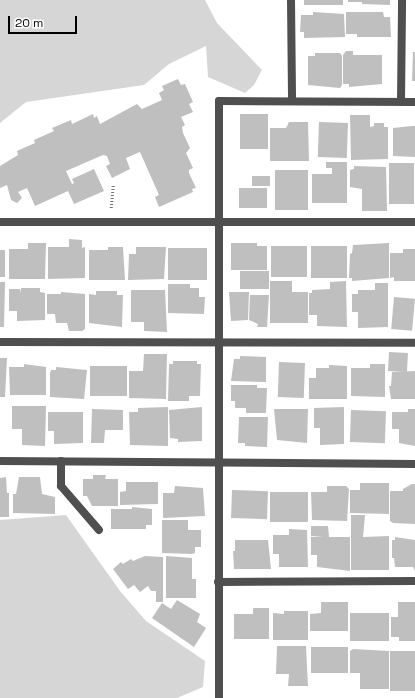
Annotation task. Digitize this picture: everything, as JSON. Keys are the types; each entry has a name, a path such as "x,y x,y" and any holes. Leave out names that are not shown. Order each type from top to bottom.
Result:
{"street":[{"path":"291,0 292,101"},
{"path":"401,102 402,0"},
{"path":"219,698 219,101 415,102"},
{"path":"0,222 415,222"},
{"path":"0,342 415,343"},
{"path":"0,461 415,464"},
{"path":"61,461 61,486 99,530"},
{"path":"218,582 415,581"}],"path":[{"path":"110,211 113,185"}],"shaded area":[{"path":"0,0 205,0 217,23 262,70 254,85 245,93 208,77 206,46 169,64 144,85 26,102 0,123"},
{"path":"66,515 120,591 146,621 205,661 203,687 177,698 0,698 0,520"}],"building":[{"path":"304,0 343,0 343,5 304,5"},
{"path":"348,0 390,0 390,5 362,4 362,2 348,2"},
{"path":"313,12 344,14 345,37 304,38 304,32 300,32 301,15 313,15"},
{"path":"346,12 383,12 384,17 390,17 391,37 357,37 357,34 346,34"},
{"path":"346,51 353,51 353,55 382,55 382,84 349,87 349,84 343,84 343,55"},
{"path":"413,52 415,52 415,81 412,81"},
{"path":"315,53 340,53 342,56 342,85 340,88 308,85 308,56 315,56"},
{"path":"178,79 181,85 185,84 193,102 189,104 193,112 181,117 185,125 182,127 183,133 190,148 186,153 193,168 189,170 189,173 196,188 192,189 193,192 159,207 155,197 159,195 140,152 126,158 130,169 112,178 106,166 110,164 107,156 103,155 66,171 72,184 74,183 72,179 94,169 104,191 74,204 68,191 35,206 27,188 18,192 22,198 17,203 11,200 7,185 0,188 0,166 18,155 17,151 35,143 34,140 54,131 52,128 71,120 72,124 93,114 94,118 97,116 100,124 137,104 142,109 162,100 159,93 164,90 162,86"},
{"path":"240,114 268,114 268,149 240,149"},
{"path":"350,115 370,115 370,127 374,126 374,123 384,123 384,127 388,127 388,159 351,160"},
{"path":"289,122 308,122 309,161 270,161 270,128 286,128"},
{"path":"319,122 348,123 347,158 318,157"},
{"path":"415,126 415,157 393,156 393,128"},
{"path":"326,162 347,162 347,203 312,203 312,174 332,174 332,168 326,168"},
{"path":"389,163 414,163 414,204 389,204"},
{"path":"354,166 386,167 387,211 362,211 362,189 350,187 350,170 354,169"},
{"path":"275,170 308,170 308,210 275,210"},
{"path":"252,176 270,176 270,186 252,186"},
{"path":"239,188 267,188 267,208 239,208"},
{"path":"69,239 82,240 82,248 85,247 85,278 48,279 48,247 69,247"},
{"path":"28,243 46,243 45,279 9,279 9,249 28,249"},
{"path":"231,243 257,243 257,246 267,246 267,270 231,270"},
{"path":"389,243 389,278 352,281 352,278 349,278 350,254 352,253 353,245"},
{"path":"271,246 307,246 307,277 271,277"},
{"path":"311,246 347,246 347,278 311,278"},
{"path":"108,247 123,247 125,280 89,280 89,250 108,250"},
{"path":"136,247 166,247 164,279 128,280 129,254 136,254"},
{"path":"168,248 207,248 207,280 168,280"},
{"path":"403,249 415,249 415,281 394,281 394,277 390,278 390,253 403,253"},
{"path":"0,250 5,250 5,277 0,277"},
{"path":"240,271 269,271 269,289 240,289"},
{"path":"270,281 292,281 292,292 308,292 308,323 270,323"},
{"path":"346,281 347,327 317,326 317,315 309,315 309,293 312,293 312,290 330,289 330,282"},
{"path":"0,282 5,282 4,327 0,327"},
{"path":"375,283 388,283 388,327 358,328 358,312 352,312 352,294 358,294 358,290 375,290"},
{"path":"168,284 190,284 190,288 199,288 199,297 205,297 204,314 168,313"},
{"path":"21,288 40,288 40,292 45,293 45,320 17,321 17,311 9,311 9,289 20,289 21,293"},
{"path":"131,290 165,290 167,332 144,331 144,322 131,322"},
{"path":"96,291 117,291 117,295 123,295 122,327 89,323 89,294 96,295"},
{"path":"61,292 85,294 85,329 82,331 69,331 67,323 56,323 55,314 47,314 47,294 61,294"},
{"path":"229,292 249,292 248,320 231,321"},
{"path":"250,295 269,295 267,327 257,327 258,324 249,320"},
{"path":"394,297 415,299 412,331 391,329"},
{"path":"389,352 408,353 407,372 388,371"},
{"path":"144,354 167,354 166,399 129,398 129,371 143,371"},
{"path":"240,356 266,357 266,382 231,381 234,359 240,359"},
{"path":"0,358 7,358 5,397 0,397"},
{"path":"173,361 197,361 197,364 201,364 200,396 189,396 189,401 168,401 169,364 173,364"},
{"path":"279,362 305,363 304,398 278,397"},
{"path":"24,364 46,367 46,395 10,395 9,367 24,367"},
{"path":"370,364 385,364 385,397 351,396 351,368 370,368"},
{"path":"329,365 347,366 347,399 309,399 309,378 316,378 316,368 329,368"},
{"path":"90,366 127,366 127,396 90,396"},
{"path":"56,367 87,370 84,399 50,397 50,373 51,370 56,370"},
{"path":"415,371 415,399 391,399 389,386 391,386 392,372"},
{"path":"231,385 257,385 257,388 267,388 266,413 246,413 246,408 235,408 235,401 231,401"},
{"path":"12,406 46,406 45,446 22,445 22,429 12,429"},
{"path":"168,407 168,446 130,445 129,412 138,412 138,408"},
{"path":"202,407 202,441 178,442 178,439 170,438 169,410"},
{"path":"344,407 344,444 320,445 320,428 314,428 314,408"},
{"path":"92,409 123,410 123,430 105,430 104,443 91,443"},
{"path":"274,409 308,409 307,443 277,440"},
{"path":"408,409 415,409 415,446 399,443 399,429 392,429 392,412 408,412"},
{"path":"351,410 386,411 385,443 350,442"},
{"path":"48,412 83,412 83,443 54,444 54,431 48,431"},
{"path":"239,417 268,417 267,447 245,446 245,443 238,443"},
{"path":"93,475 106,475 105,479 118,479 118,506 92,506 87,496 83,496 83,479 93,479"},
{"path":"6,477 7,493 9,493 9,517 0,517 0,478"},
{"path":"19,477 40,477 42,494 55,497 55,514 13,513 13,494 16,494"},
{"path":"126,482 158,482 158,504 120,505 120,492 126,491"},
{"path":"360,483 389,483 389,514 350,513 350,490 360,490"},
{"path":"415,484 415,524 393,523 390,521 390,491 403,491 403,489"},
{"path":"175,486 203,488 205,516 163,518 163,493 174,493"},
{"path":"327,486 346,486 349,489 347,521 312,520 311,492 327,492"},
{"path":"232,490 268,491 267,519 231,518"},
{"path":"270,492 308,492 308,522 270,522"},
{"path":"132,507 152,509 152,525 146,525 146,529 111,529 111,509 132,509"},
{"path":"351,515 365,515 363,537 389,536 389,570 351,570"},
{"path":"162,520 188,520 188,530 201,530 201,547 195,547 195,553 192,554 162,553"},
{"path":"311,526 328,526 329,537 350,537 350,571 317,567 317,555 311,555 311,537 323,536 311,536"},
{"path":"289,529 307,530 308,567 279,567 279,554 273,554 273,535 289,535"},
{"path":"395,537 415,540 415,571 413,567 395,567 394,558 392,558 392,540 395,540"},
{"path":"235,540 268,540 271,569 234,569 233,551 235,551"},
{"path":"145,556 163,557 163,602 156,602 156,591 151,591 148,586 140,592 134,585 128,589 113,569 121,562 123,564 131,559 133,561"},
{"path":"166,556 192,558 192,579 196,579 196,598 166,598"},
{"path":"177,600 200,614 197,622 206,628 194,647 152,618 162,603 171,609"},
{"path":"321,602 348,602 348,631 310,631 310,614 321,613"},
{"path":"398,602 415,602 415,641 399,641 399,637 391,637 391,617 398,617"},
{"path":"253,608 269,608 269,639 234,639 234,614 253,614"},
{"path":"284,611 308,611 308,640 273,640 273,613 284,614"},
{"path":"350,613 389,613 389,641 350,641"},
{"path":"277,646 306,646 308,686 288,686 289,674 276,674"},
{"path":"311,647 348,647 348,673 311,673"},
{"path":"353,649 389,651 389,689 360,689 360,673 350,673 350,651"},
{"path":"390,651 415,651 415,691 390,691"}]}
